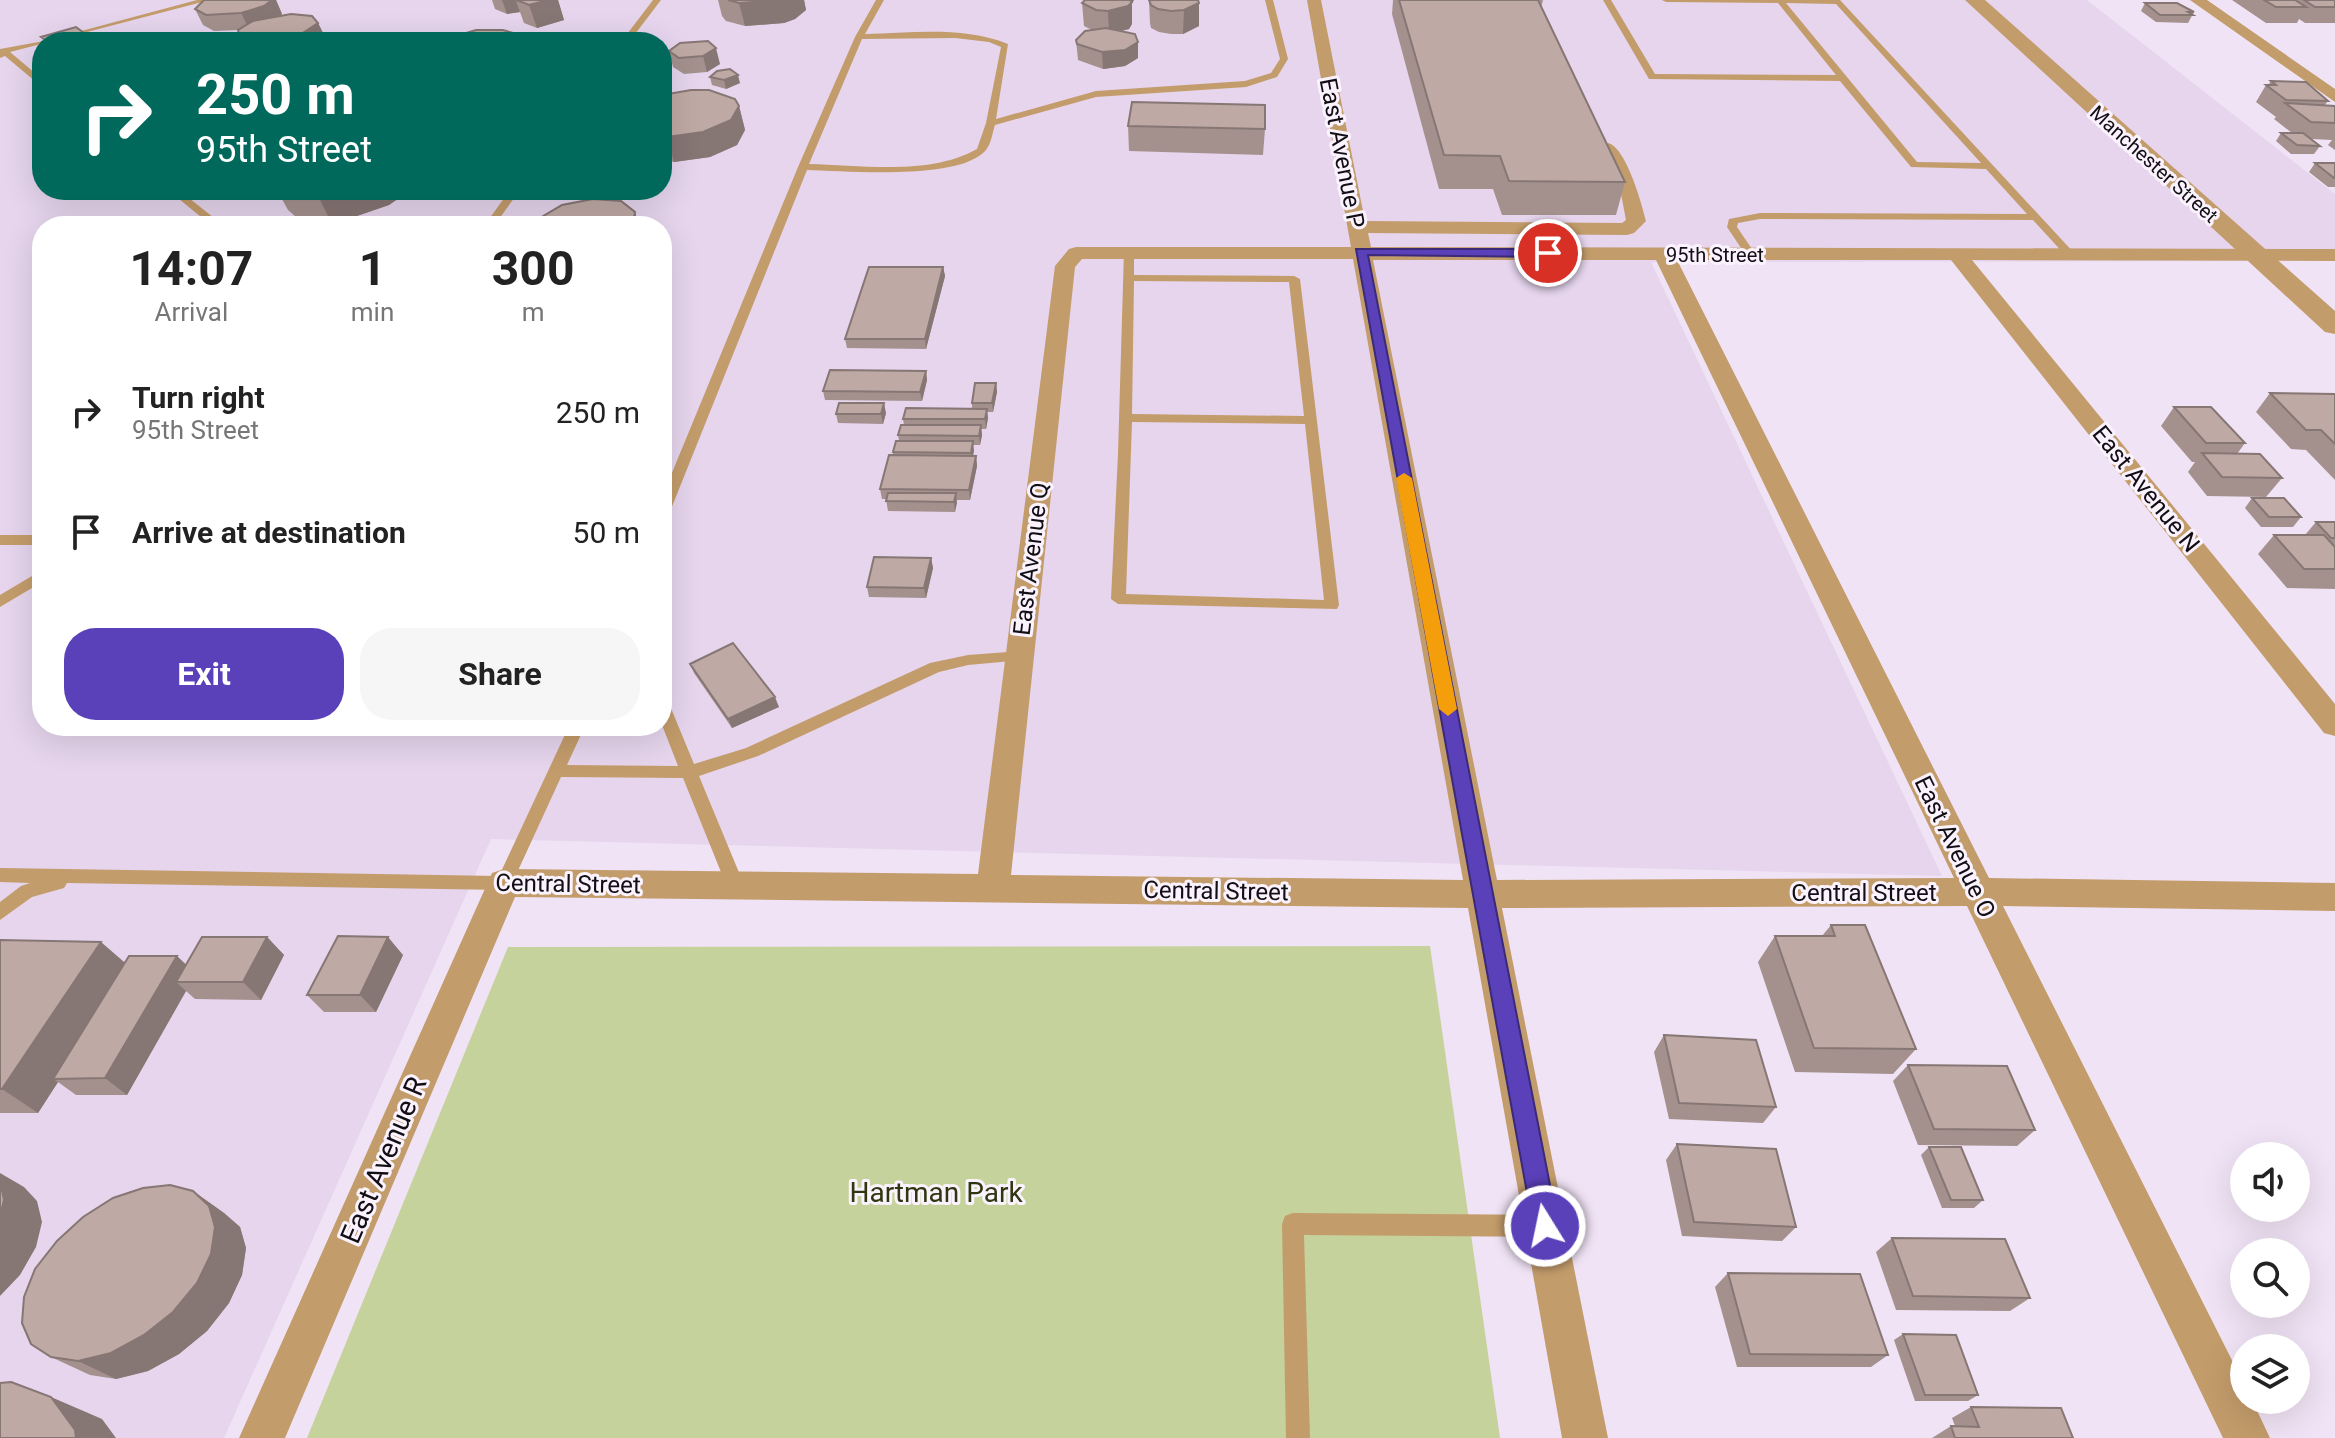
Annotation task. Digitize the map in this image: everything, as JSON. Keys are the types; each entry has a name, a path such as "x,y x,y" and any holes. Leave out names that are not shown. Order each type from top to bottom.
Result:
{"street":[{"name":"East Avenue P","path":"1314,0 1585,1438"},
{"name":"Manchester Street","path":"1974,0 2335,326"},
{"path":"2197,0 2335,97"},
{"path":"1359,239 1570,228 1627,229 1636,221 1630,194 1603,138"},
{"path":"1570,228 1580,253"},
{"name":"95th Street","path":"1096,251 1291,251 1359,239 1580,253 1664,255 2335,255"},
{"name":"East Avenue Q","path":"993,888 1065,266 1076,253 1096,251"},
{"name":"East Avenue N","path":"1956,254 2335,725"},
{"name":"East Avenue O","path":"1664,255 2247,1438"},
{"name":"Central Street","path":"504,883 1484,894 1977,892 2335,897"},
{"name":"East Avenue R","path":"262,1438 504,883"}],"lane":[{"path":"85,32 206,0"},
{"path":"633,32 657,0"},
{"path":"672,489 803,167 859,37 880,0"},
{"path":"991,123 1096,94 1231,86 1274,75 1284,59 1269,0"},
{"path":"1607,0 1652,77 1842,78"},
{"path":"1666,0 1837,1 2070,254"},
{"path":"1780,1 1914,165 1989,166"},
{"path":"803,167 927,167 962,162 982,150 991,123 1005,46 993,39 972,36 859,37"},
{"path":"2,53 32,46"},
{"path":"2,53 32,76"},
{"path":"186,200 206,216"},
{"path":"1751,255 1732,227 1733,221 1760,216 2036,217"},
{"path":"1129,251 1118,599 1332,605 1291,251"},
{"path":"1129,278 1294,279"},
{"path":"1126,418 1310,420"},
{"path":"0,540 32,540"},
{"path":"0,602 32,581"},
{"path":"555,771 691,772 752,752 935,667 968,660 1020,656"},
{"path":"672,728 736,887"},
{"path":"504,883 572,736"},
{"path":"0,875 98,875"},
{"path":"0,912 27,891 98,875"},
{"name":"Central Street","path":"98,875 504,883"},
{"path":"1298,1438 1293,1224 1545,1226"}],"shaded area":[{"path":"0,0 2087,0 2335,194 2335,261 1651,262 1942,876 491,839 224,1438 0,1438"}],"green space":[{"name":"Hartman Park","path":"1430,946 1500,1438 307,1438 508,947"}],"building":[{"path":"204,0 272,0 264,6 241,13 206,15 195,9"},
{"path":"517,0 548,0 529,5"},
{"path":"728,0 780,0 739,3"},
{"path":"1085,0 1132,2 1108,11 1096,10 1082,3"},
{"path":"1149,0 1198,0 1199,3 1184,10 1171,11 1158,9"},
{"path":"1399,0 1538,0 1625,182 1509,181 1500,156 1444,155"},
{"path":"2264,0 2295,0 2306,7 2276,7"},
{"path":"2304,0 2335,0 2335,7 2315,7"},
{"path":"2145,3 2177,3 2194,12 2188,12 2193,15 2160,15"},
{"path":"291,14 312,16 318,23 304,32 238,32 253,21"},
{"path":"76,27 83,32 58,32"},
{"path":"1106,28 1135,34 1138,42 1125,50 1102,52 1077,44 1076,40 1085,31"},
{"path":"503,30 510,32 470,32"},
{"path":"708,41 716,48 703,56 679,58 672,53 672,49 680,43"},
{"path":"730,69 738,75 724,80 710,77 717,71"},
{"path":"2271,81 2306,82 2328,101 2286,100 2266,85 2276,85"},
{"path":"709,90 735,99 739,106 731,120 703,132 672,136 672,93"},
{"path":"1132,102 1265,105 1265,129 1128,126"},
{"path":"2285,103 2335,106 2335,123 2311,122"},
{"path":"2281,133 2303,133 2320,146 2297,145"},
{"path":"2315,163 2335,163 2335,178 2334,178"},
{"path":"588,200 621,201 635,212 634,216 543,216 562,205"},
{"path":"869,267 943,267 925,339 845,339"},
{"path":"830,370 926,371 920,392 823,391"},
{"path":"975,383 996,383 992,403 972,403"},
{"path":"2270,393 2335,394 2335,444 2321,430 2306,430"},
{"path":"839,403 884,403 881,414 836,414"},
{"path":"2174,407 2211,407 2245,443 2206,443"},
{"path":"906,408 987,409 985,419 903,419"},
{"path":"901,425 981,425 979,436 898,435"},
{"path":"896,441 973,441 971,453 893,452"},
{"path":"2202,453 2260,454 2282,478 2222,477"},
{"path":"889,455 976,456 969,490 880,489"},
{"path":"888,493 956,493 954,502 886,501"},
{"path":"2252,498 2284,498 2301,517 2269,517"},
{"path":"2316,522 2335,522 2335,538 2331,538"},
{"path":"2274,535 2324,535 2335,547 2335,569 2304,569"},
{"path":"874,557 931,558 924,588 867,587"},
{"path":"733,643 775,697 728,719 690,664"},
{"path":"1831,925 1865,925 1916,1049 1814,1048 1775,936 1835,936"},
{"path":"338,936 388,937 360,995 307,995"},
{"path":"202,937 267,937 243,982 176,982"},
{"path":"0,940 101,942 2,1089 0,1089"},
{"path":"129,956 177,956 105,1078 53,1079"},
{"path":"1664,1035 1756,1040 1776,1107 1679,1103"},
{"path":"1908,1065 2007,1066 2035,1130 1934,1129"},
{"path":"1677,1144 1776,1149 1796,1227 1694,1222"},
{"path":"1929,1147 1961,1147 1983,1200 1951,1200"},
{"path":"0,1181 4,1200 0,1216"},
{"path":"170,1185 193,1191 209,1206 215,1227 211,1254 197,1283 173,1312 144,1335 111,1353 78,1361 51,1357 31,1344 22,1323 24,1297 35,1269 57,1241 83,1217 113,1198 143,1188"},
{"path":"1892,1238 2005,1239 2030,1298 1913,1296"},
{"path":"1728,1273 1860,1274 1888,1355 1750,1354"},
{"path":"1903,1334 1956,1335 1978,1395 1925,1395"},
{"path":"11,1382 51,1397 75,1430 76,1438 0,1438 0,1383"},
{"path":"1971,1407 2061,1408 2073,1438 1955,1438 1951,1426 1979,1427"}],"slow traffic":[{"path":"1404,478 1448,709"}],"route":[{"path":"1545,1226 1361,251 1548,253"}]}
